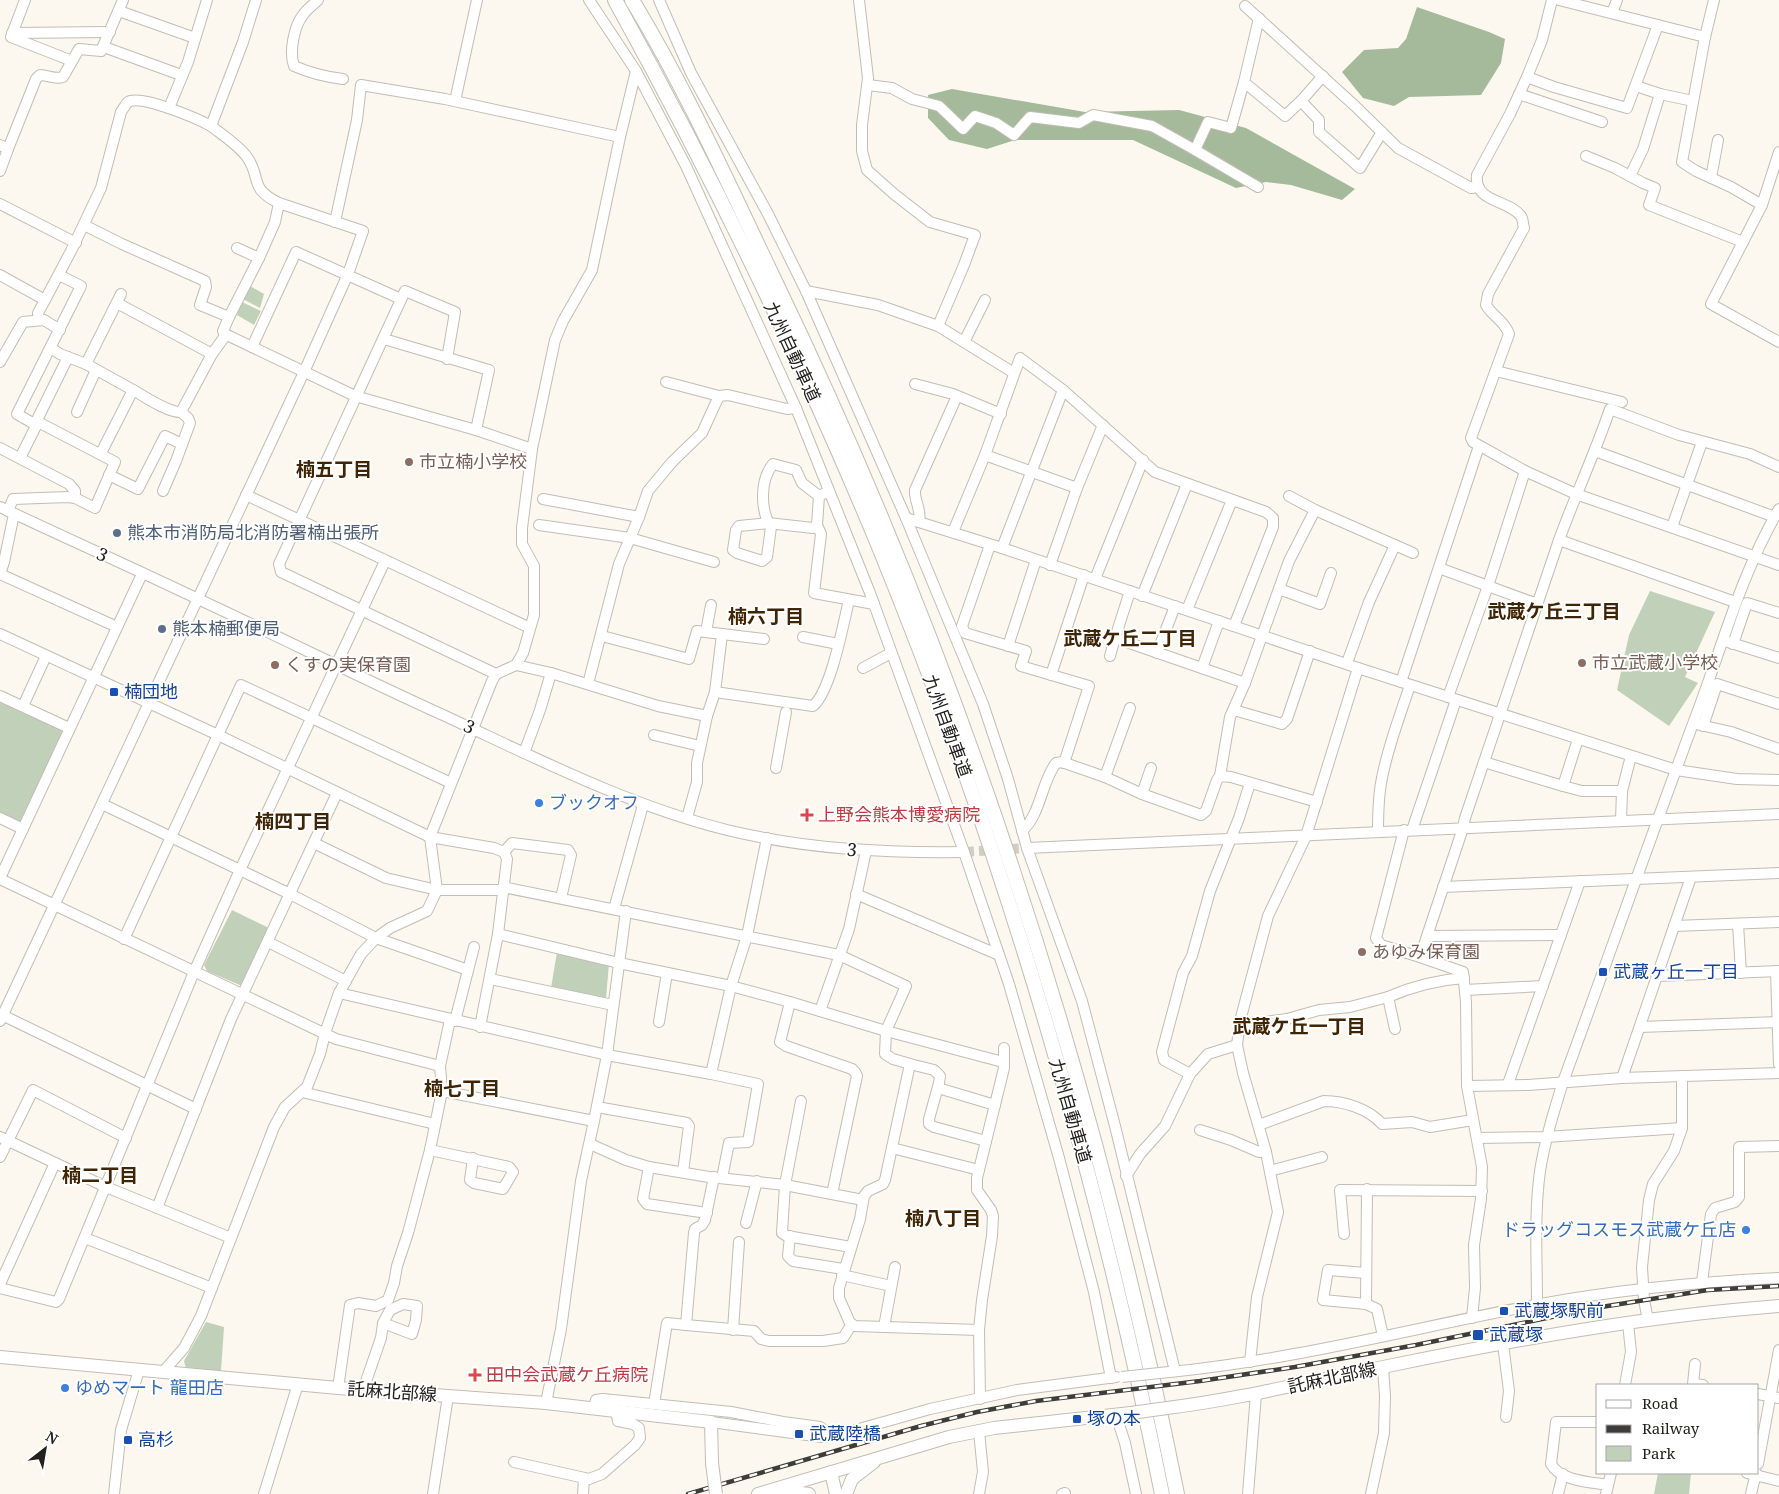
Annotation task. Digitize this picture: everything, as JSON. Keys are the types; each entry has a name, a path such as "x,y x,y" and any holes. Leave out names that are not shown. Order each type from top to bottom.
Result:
{"highway":[{"name":"九州自動車道","path":"615,0 703,166 784,331 877,542 952,738 998,869 1078,1134 1125,1320 1162,1494"},
{"name":"九州自動車道","path":"632,0 690,107 800,332 867,482 931,641 973,754 1007,851 1095,1140 1140,1319 1178,1494"}],"main road":[{"name":"託麻北部線","path":"764,1492 949,1437 978,1431 1199,1404 1503,1344 1648,1320 1779,1306"},
{"name":"託麻北部線","path":"0,1357 338,1388 546,1403 711,1422"},
{"path":"711,1422 712,1463 716,1494"},
{"name":"託麻北部線","path":"846,1494 852,1479 863,1469 886,1455"},
{"path":"831,1472 836,1494"},
{"path":"764,1492 809,1494"}],"street":[{"path":"25,0 11,37 72,61"},
{"path":"0,171 4,147 36,79 40,75 56,79 63,78 79,49 101,51 123,0"},
{"path":"169,108 188,62 207,0"},
{"path":"211,126 244,42 256,0"},
{"path":"318,0 302,15 298,22 293,41 292,61 294,66 300,69 321,76 344,80"},
{"path":"455,102 477,0"},
{"path":"588,0 636,71 686,166 796,408 874,604 999,954 1059,1158 1094,1292 1111,1378"},
{"path":"659,0 691,73 768,214 806,291 906,518 984,704 1008,779 1027,848 1082,1001 1115,1126 1172,1372"},
{"path":"859,0 868,78 862,125 862,151 867,170 930,222 974,235 964,265 938,326"},
{"path":"1552,0 1542,40 1527,77 1477,175 1476,184 1481,193 1522,217 1524,228 1488,294 1486,305 1491,314 1505,324 1509,334 1471,438 1479,446 1525,471 1576,494 1779,565"},
{"path":"1559,0 1705,37"},
{"path":"1612,14 1617,0"},
{"path":"1714,0 1705,37 1682,162 1762,205"},
{"path":"1245,6 1323,76 1398,148 1471,188 1478,187"},
{"path":"119,11 195,38"},
{"path":"1194,150 1208,122 1231,128 1259,18"},
{"path":"1527,77 1554,87 1627,108 1658,25"},
{"path":"12,33 110,32"},
{"path":"104,47 181,76"},
{"path":"164,1372 184,1348 201,1316 274,1127 285,1107 307,1087 320,1054 339,993 361,954 376,938 390,928 427,911 437,890 430,837 496,674 516,665 523,654 534,615 534,566 522,544 522,528 532,449 555,340 563,321 592,270 636,71"},
{"path":"1244,82 1285,116 1323,76"},
{"path":"868,84 892,88 912,99 939,106 964,129 974,116 996,123 1014,135 1030,117 1079,124 1093,115 1152,126 1258,187"},
{"path":"335,222 357,120 361,85 455,102 620,137"},
{"path":"1636,86 1660,94 1693,100"},
{"path":"1519,94 1602,122"},
{"path":"1630,176 1643,149 1660,94"},
{"path":"39,320 38,313 76,243 101,188 121,112 128,102 137,100 169,108 189,114 211,126 227,138 247,158 252,166 257,183 268,198 363,231 348,274 304,372 148,703 55,906 1,1017 196,1109"},
{"path":"1301,101 1319,120 1319,132 1360,168 1382,132"},
{"path":"1710,178 1718,140"},
{"path":"1779,152 1762,205 1711,304 1779,342"},
{"path":"1586,156 1655,188 1649,204 1744,242"},
{"path":"225,336 223,331 276,222 280,203"},
{"path":"0,204 76,243"},
{"path":"84,225 205,281 206,287 200,305 229,317"},
{"path":"237,248 259,258"},
{"path":"252,347 296,252 402,299"},
{"path":"0,275 45,300"},
{"path":"35,425 17,414 81,286 59,275"},
{"path":"447,359 455,312 405,291 279,564 281,572 496,674"},
{"path":"806,291 878,305 938,326 1014,373"},
{"path":"86,364 119,298 212,354"},
{"path":"964,342 985,300"},
{"path":"0,362 23,322 44,320 60,330"},
{"path":"225,336 355,396 476,430 532,449"},
{"path":"181,412 212,354 225,336"},
{"path":"384,339 489,370 476,430"},
{"path":"51,348 86,364 169,409 181,412 188,418 190,424 162,491"},
{"path":"20,458 68,357"},
{"path":"953,532 986,455 1020,358 1064,390 1156,472 1266,512 1273,518 1274,523 1234,626"},
{"path":"77,412 96,370"},
{"path":"1496,370 1622,402"},
{"path":"666,382 719,396 728,395 787,409 796,408"},
{"path":"915,384 957,396 1001,414"},
{"path":"101,453 133,390"},
{"path":"1002,548 1064,390"},
{"path":"588,684 602,636 619,564 648,491 672,462 702,433 719,396"},
{"path":"920,522 915,490 957,396"},
{"path":"1420,957 1559,540 1610,409 1702,442 1778,463"},
{"path":"35,425 38,422 101,453 114,462 95,508 75,498 13,499 7,511 4,562 0,574 116,627"},
{"path":"1050,565 1077,488 1103,425"},
{"path":"109,474 138,489 165,436 182,444"},
{"path":"1672,526 1702,442"},
{"path":"1378,832 1381,779 1439,568 1479,446"},
{"path":"0,448 69,484 74,491 75,498"},
{"path":"1595,451 1686,484 1777,513 1753,556 1735,602 1728,642"},
{"path":"986,455 1077,488"},
{"path":"1095,579 1142,460"},
{"path":"817,525 813,528 768,523 740,526 736,530 733,550 762,561 767,557 771,527 768,523 762,495 769,469 773,464 796,470 802,483 819,496"},
{"path":"1472,1318 1474,1245 1482,1191 1482,1167 1467,1086 1463,972 1381,945 1376,938 1408,830 1525,471"},
{"path":"1142,596 1186,484"},
{"path":"819,496 829,491"},
{"path":"246,495 299,518 385,561 530,628"},
{"path":"819,496 817,525 821,534 814,593 874,604"},
{"path":"1289,496 1315,510 1412,553"},
{"path":"543,499 639,517"},
{"path":"1187,610 1232,500"},
{"path":"1022,831 1027,826 1050,771 1056,763 1064,763 1105,777 1142,794 1200,815 1206,811 1220,776 1228,724 1289,562 1315,510"},
{"name":"3","path":"7,511 197,598 336,666 524,753 643,805 726,830 768,838 866,851 964,852"},
{"path":"906,518 1002,548 1406,684 1676,770 1738,779 1779,780"},
{"path":"539,525 630,538 714,562"},
{"path":"1559,540 1735,602"},
{"path":"990,545 962,626 965,633 1026,651 1021,666 1089,686 1064,763"},
{"path":"1347,663 1369,602 1395,545"},
{"path":"1008,646 1036,560"},
{"path":"0,1288 56,1302 59,1300 194,972 385,561"},
{"path":"1439,568 1537,604"},
{"path":"142,574 0,878 336,1039 440,1066"},
{"path":"1279,589 1320,604 1332,574"},
{"path":"1051,675 1084,576"},
{"path":"1110,656 1130,591"},
{"path":"715,692 813,706 817,703 828,682 849,600"},
{"path":"1698,724 1728,642 1747,604 1779,613"},
{"path":"706,632 711,605"},
{"path":"1157,653 1175,606"},
{"path":"1202,668 1219,621"},
{"path":"602,636 689,659 697,631 764,639"},
{"path":"0,634 430,837 494,848 504,852 507,859 498,934 480,1027"},
{"path":"687,818 697,782 697,763 700,746 715,692 722,634"},
{"path":"802,637 838,644"},
{"path":"1115,638 1245,683"},
{"path":"1728,642 1779,658"},
{"path":"1234,710 1282,724 1287,719 1310,651"},
{"path":"863,668 891,653"},
{"path":"22,706 46,656"},
{"path":"516,665 551,673 658,706 707,716"},
{"path":"1250,1362 1257,1297 1278,1212 1266,1152 1243,1073 1237,1045 1239,1031 1249,984 1268,916 1306,836 1358,668"},
{"path":"524,753 551,673"},
{"path":"1537,1305 1537,1212 1540,1172 1546,1137 1563,1082 1676,770 1717,684 1779,704"},
{"path":"124,939 240,685 451,783"},
{"path":"0,696 69,728"},
{"path":"1105,777 1130,708"},
{"path":"776,768 786,712"},
{"path":"1698,724 1731,732 1779,749"},
{"path":"654,736 700,746"},
{"path":"1563,786 1578,739"},
{"path":"1621,821 1622,791 1631,756"},
{"path":"1484,762 1582,791 1622,791"},
{"path":"1142,794 1151,768"},
{"path":"1220,776 1250,782 1317,802"},
{"path":"1190,1074 1164,1060 1162,1052 1183,973 1192,956 1210,891 1239,818 1250,782"},
{"path":"157,1208 231,1020 338,793"},
{"path":"102,804 290,894 376,938 468,970"},
{"path":"614,909 643,805"},
{"path":"1027,848 1779,814"},
{"path":"0,818 23,829"},
{"path":"711,1074 731,986 747,936 768,838"},
{"path":"504,852 512,843 568,850 571,855 561,898"},
{"path":"314,844 386,878 437,890 503,888 561,898 839,955 906,986 886,1031 885,1054 894,1059 937,1071 940,1079 929,1124 986,1141"},
{"path":"820,1011 849,929 866,851"},
{"path":"1443,887 1779,874"},
{"path":"1622,1078 1691,878"},
{"path":"1508,1084 1580,881"},
{"path":"856,894 999,954"},
{"path":"546,1403 561,1328 581,1181 607,1055 626,911"},
{"path":"1674,926 1779,922"},
{"path":"1738,924 1741,973"},
{"path":"498,934 619,963 731,986 886,1031 1003,1062"},
{"path":"1427,936 1561,935"},
{"path":"268,942 346,981"},
{"path":"338,1388 350,1305 358,1303 376,1306 388,1300 394,1283 397,1266 408,1233 430,1150 442,1090 440,1066 474,946"},
{"path":"1657,976 1777,971 1779,1064"},
{"path":"659,1022 667,973"},
{"path":"1239,1031 1265,1022 1287,1019 1319,1010 1350,1008 1388,997 1405,989 1443,979 1464,978"},
{"path":"490,979 613,1005"},
{"path":"1465,990 1543,986"},
{"path":"339,993 607,1055 758,1084 748,1142 728,1143 704,1222 694,1233 686,1325"},
{"path":"1388,997 1395,1029"},
{"path":"790,1002 780,1042 786,1046 852,1069 856,1072 857,1076 832,1194"},
{"path":"1640,1027 1778,1022"},
{"path":"1126,1176 1140,1154 1165,1126 1190,1074 1208,1054 1237,1045"},
{"path":"980,1399 979,1330 993,1216 977,1190 978,1170 1004,1068 1004,1048"},
{"path":"910,1064 885,1180 880,1186 868,1191 863,1200 860,1219 839,1288 839,1298 852,1324 858,1327 979,1330"},
{"path":"1467,1086 1528,1085 1622,1078 1779,1073"},
{"path":"1648,1320 1642,1267 1649,1200 1654,1184 1674,1151 1682,1128 1682,1076"},
{"path":"938,1088 995,1106"},
{"path":"0,1157 4,1139 33,1090 126,1138"},
{"path":"442,1090 594,1121"},
{"path":"302,1092 435,1124"},
{"path":"801,1101 785,1185 782,1233 850,1247"},
{"path":"1259,1127 1259,1125 1324,1101 1347,1104 1375,1116 1382,1124 1412,1122 1430,1127 1473,1120"},
{"path":"597,1107 687,1123 689,1126 683,1172"},
{"path":"1477,1138 1546,1137 1682,1128"},
{"path":"1200,1130 1232,1140 1259,1152 1266,1152"},
{"path":"4,1139 106,1187 231,1238"},
{"path":"590,1144 626,1160 649,1167 718,1178 785,1185 863,1200"},
{"path":"1702,1282 1711,1214 1715,1208 1735,1202 1739,1196 1739,1147 1779,1146"},
{"path":"892,1148 978,1170"},
{"path":"430,1150 473,1158"},
{"path":"1270,1170 1322,1157"},
{"path":"0,1284 55,1163"},
{"path":"649,1167 643,1199 647,1204 707,1213"},
{"path":"746,1223 756,1182"},
{"path":"1366,1304 1367,1189"},
{"path":"1344,1234 1340,1190 1482,1191"},
{"path":"790,1236 788,1256 793,1261 843,1272 891,1286"},
{"path":"85,1238 212,1288"},
{"path":"733,1330 739,1242"},
{"path":"884,1327 895,1267"},
{"path":"1366,1273 1328,1270 1323,1300 1366,1304 1377,1308 1383,1336"},
{"path":"711,1422 824,1436 852,1431 930,1409 1017,1390 1250,1362 1537,1305 1643,1289 1702,1282 1779,1278"},
{"path":"363,1390 381,1338 383,1323"},
{"path":"654,1404 667,1323 754,1332 764,1341 796,1342 843,1338 852,1324"},
{"path":"1625,1384 1630,1352 1628,1323"},
{"path":"1503,1344 1509,1391 1506,1416"},
{"path":"1759,1460 1775,1397 1779,1350"},
{"path":"1693,1384 1695,1364"},
{"path":"1370,1494 1384,1433 1385,1396 1383,1367"},
{"path":"114,1494 121,1430 139,1370"},
{"path":"264,1494 298,1384"},
{"path":"1248,1494 1256,1394"},
{"path":"1759,1394 1775,1397"},
{"path":"433,1494 448,1396"},
{"path":"594,1408 596,1400 603,1398 731,1412 820,1427 824,1430 824,1436"},
{"path":"514,1462 589,1479 602,1474 635,1446 640,1438 639,1428 633,1424 618,1421 616,1410"},
{"path":"1116,1414 1125,1443 1136,1494"},
{"path":"1596,1422 1556,1422 1552,1466 1572,1478 1607,1490 1611,1474"},
{"path":"978,1431 983,1472 979,1494"},
{"path":"1558,1494 1563,1474"},
{"path":"1751,1494 1753,1474"},
{"path":"1756,1474 1779,1481"},
{"path":"584,1478 584,1494"}],"green space":[{"path":"1417,7 1505,39 1501,63 1481,95 1409,97 1394,106 1363,98 1342,72 1364,50 1398,48 1406,39"},
{"path":"952,89 1085,112 1179,110 1246,128 1355,189 1342,200 1291,185 1266,182 1236,188 1133,140 1015,140 987,149 949,140 928,118 928,95"},
{"path":"250,286 264,294 260,308 243,299"},
{"path":"242,302 261,311 254,325 237,315"},
{"path":"1650,591 1715,612 1685,677 1698,683 1669,726 1617,690 1629,635"},
{"path":"0,700 62,730 63,733 21,822 18,824 0,815"},
{"path":"232,910 267,927 269,936 242,986 207,971 204,965"},
{"path":"557,952 609,964 606,998 551,988"},
{"path":"206,1322 224,1327 221,1371 186,1369 184,1361"},
{"path":"1658,1474 1691,1474 1689,1494 1654,1494"}],"tunnel":[{"path":"964,852 1027,848"}],"railway":[{"path":"688,1494 921,1426 977,1412 1036,1401 1200,1381 1295,1367 1416,1345 1595,1308 1708,1290 1779,1286"}],"place":[{"name":"市立楠小学校","path":"409,462"},
{"name":"熊本市消防局北消防署楠出張所","path":"117,533"},
{"name":"熊本楠郵便局","path":"162,629"},
{"name":"市立武蔵小学校","path":"1582,663"},
{"name":"くすの実保育園","path":"275,665"},
{"name":"楠団地","path":"114,692"},
{"name":"ブックオフ","path":"539,803"},
{"name":"上野会熊本博愛病院","path":"807,815"},
{"name":"あゆみ保育園","path":"1362,952"},
{"name":"武蔵ヶ丘一丁目","path":"1603,972"},
{"name":"ドラッグコスモス武蔵ケ丘店","path":"1746,1230"},
{"name":"武蔵塚駅前","path":"1504,1311"},
{"name":"武蔵塚","path":"1478,1335"},
{"name":"田中会武蔵ケ丘病院","path":"475,1375"},
{"name":"ゆめマート 龍田店","path":"65,1388"},
{"name":"塚の本","path":"1077,1419"},
{"name":"武蔵陸橋","path":"799,1434"},
{"name":"高杉","path":"128,1440"}],"district":[{"name":"楠五丁目","path":"334,469"},
{"name":"武蔵ケ丘三丁目","path":"1554,611"},
{"name":"楠六丁目","path":"766,616"},
{"name":"武蔵ケ丘二丁目","path":"1130,638"},
{"name":"楠四丁目","path":"293,821"},
{"name":"武蔵ケ丘一丁目","path":"1299,1026"},
{"name":"楠七丁目","path":"462,1088"},
{"name":"楠二丁目","path":"100,1175"},
{"name":"楠八丁目","path":"943,1218"}]}
